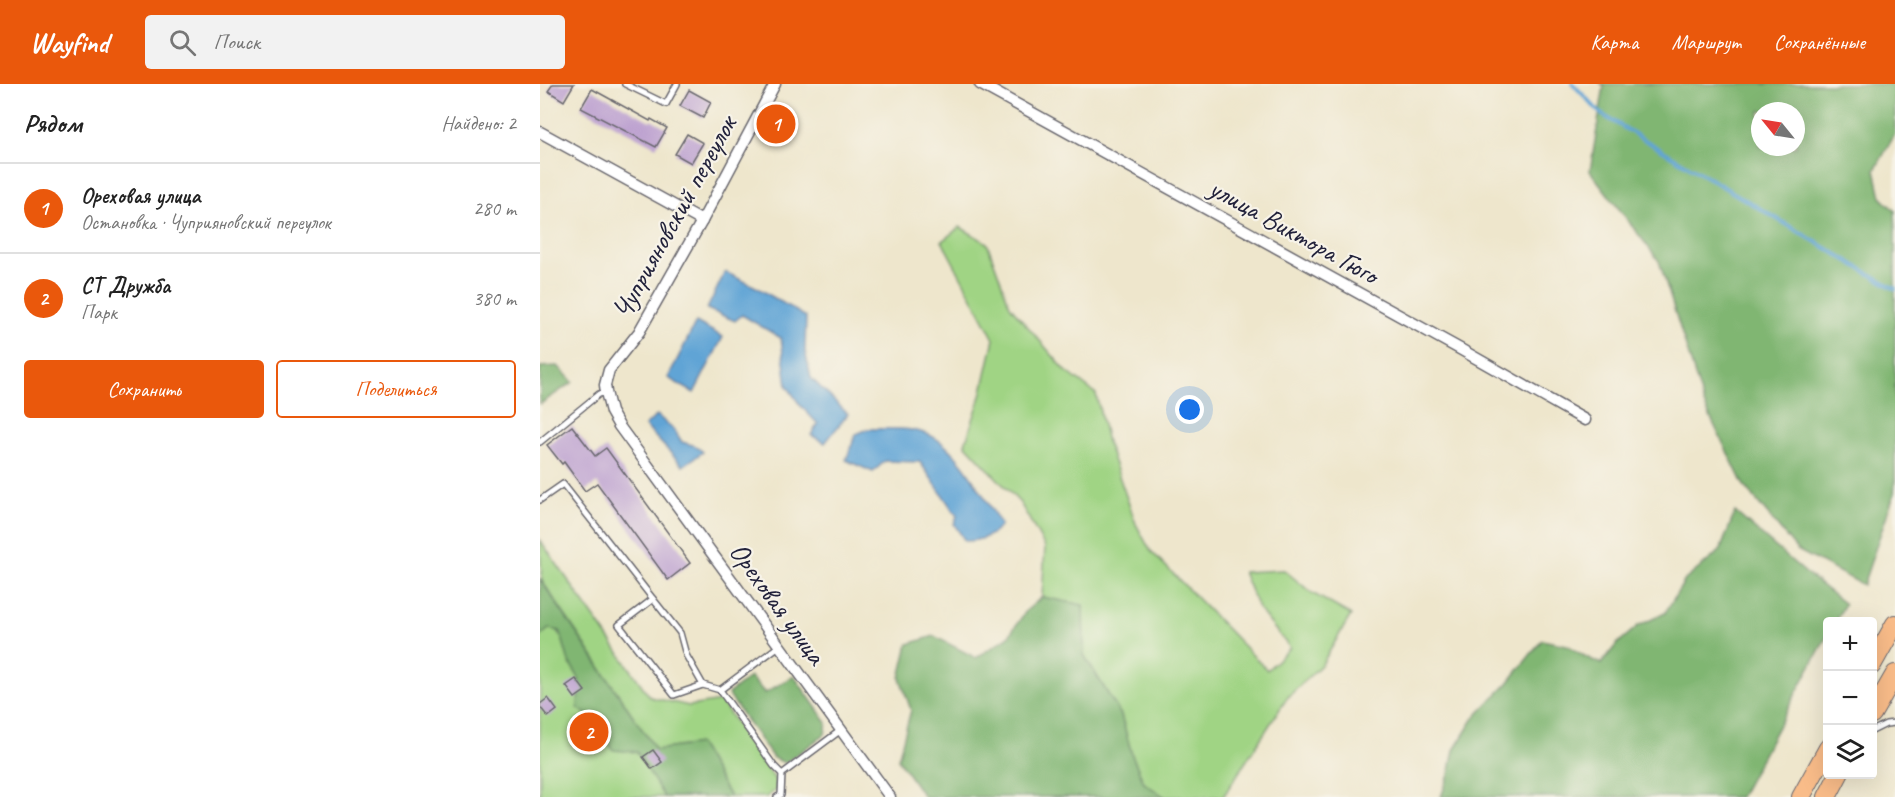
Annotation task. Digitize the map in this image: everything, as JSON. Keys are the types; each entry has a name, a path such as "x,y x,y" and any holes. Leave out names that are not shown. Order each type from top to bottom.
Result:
{"highway":[{"path":"1877,656 1895,624"},
{"path":"1877,705 1895,674"},
{"path":"1800,797 1823,754"},
{"path":"1827,797 1836,779"}],"street":[{"name":"Чуприяновский переулок","path":"609,370 639,332 702,221 775,84"},
{"name":"улица Виктора Гюго","path":"980,84 1585,420"},
{"path":"540,132 702,221"},
{"name":"Ореховая улица","path":"609,370 605,385 606,392 611,412 619,426 890,797"}],"lane":[{"path":"625,84 666,104 676,84"},
{"path":"540,442 599,394 606,392"},
{"path":"540,500 563,484 681,633 686,655 703,684"},
{"path":"653,598 619,625 674,694 703,684 720,690 782,774 781,795 777,797"},
{"path":"720,690 779,646"},
{"path":"1877,728 1895,723"},
{"path":"782,774 841,730"}],"green space":[{"path":"1601,84 1891,84 1895,88 1895,134 1875,170 1881,197 1895,211 1895,481 1894,494 1863,585 1797,550 1743,484 1704,404 1659,261 1590,171 1604,86"},
{"path":"960,227 987,243 1010,306 1066,371 1096,394 1107,442 1136,524 1150,550 1267,670 1290,648 1258,608 1243,572 1284,570 1312,593 1351,615 1322,664 1287,698 1223,797 1165,797 1144,783 1132,755 1121,715 1084,655 1083,605 1042,597 1045,547 1020,503 965,444 981,396 994,339 942,241"},
{"path":"558,366 573,382 540,404 540,367"},
{"path":"1735,512 1845,604 1837,617 1823,617 1823,643 1740,797 1441,797 1449,775 1454,750 1474,718 1508,683 1542,640 1567,645 1601,664 1617,644 1638,626 1665,613 1685,580 1720,551"},
{"path":"540,540 650,697 689,706 721,701 776,781 776,790 766,797 730,797 699,744 656,750 542,581"},
{"path":"540,579 656,750 699,744 730,797 664,797 637,752 613,750 598,723 578,708 579,678 569,662 560,631 549,629 540,636"},
{"path":"1042,597 1083,605 1084,655 1121,715 1132,755 1144,783 1165,797 924,797 898,759 911,710 900,678 908,644 934,636 976,658 1008,637 1026,611"},
{"path":"540,607 559,634 590,667 685,797 540,797"},
{"path":"794,676 827,723 825,734 785,763 773,758 728,694 750,677 765,693"}],"water":[{"path":"725,272 758,288 806,317 805,351 811,378 848,414 825,443 811,435 818,424 800,405 787,386 781,338 742,315 735,321 707,309"},
{"path":"696,322 723,337 694,393 668,378"},
{"path":"657,415 675,431 682,442 696,446 703,452 683,466 645,426"},
{"path":"868,429 911,430 936,438 958,459 1001,525 985,538 965,541 954,524 957,516 920,462 885,461 873,472 846,460 856,434"}],"building":[{"path":"553,84 574,84 564,101 548,91"},
{"path":"592,89 667,128 656,147 581,108"},
{"path":"689,90 711,102 703,118 680,106"},
{"path":"687,134 703,143 691,163 675,154"},
{"path":"572,426 595,456 606,448 690,563 668,580 597,483 585,491 564,462 562,464 547,445"},
{"path":"576,679 585,691 575,698 566,686"},
{"path":"548,698 557,710 548,717 540,704"},
{"path":"653,750 662,762 652,769 643,757"}],"waterway":[{"path":"1573,84 1601,114 1895,289"}],"place":[{"name":"Ореховая улица","path":"776,124"},
{"name":"СТ Дружба","path":"589,732"}]}
